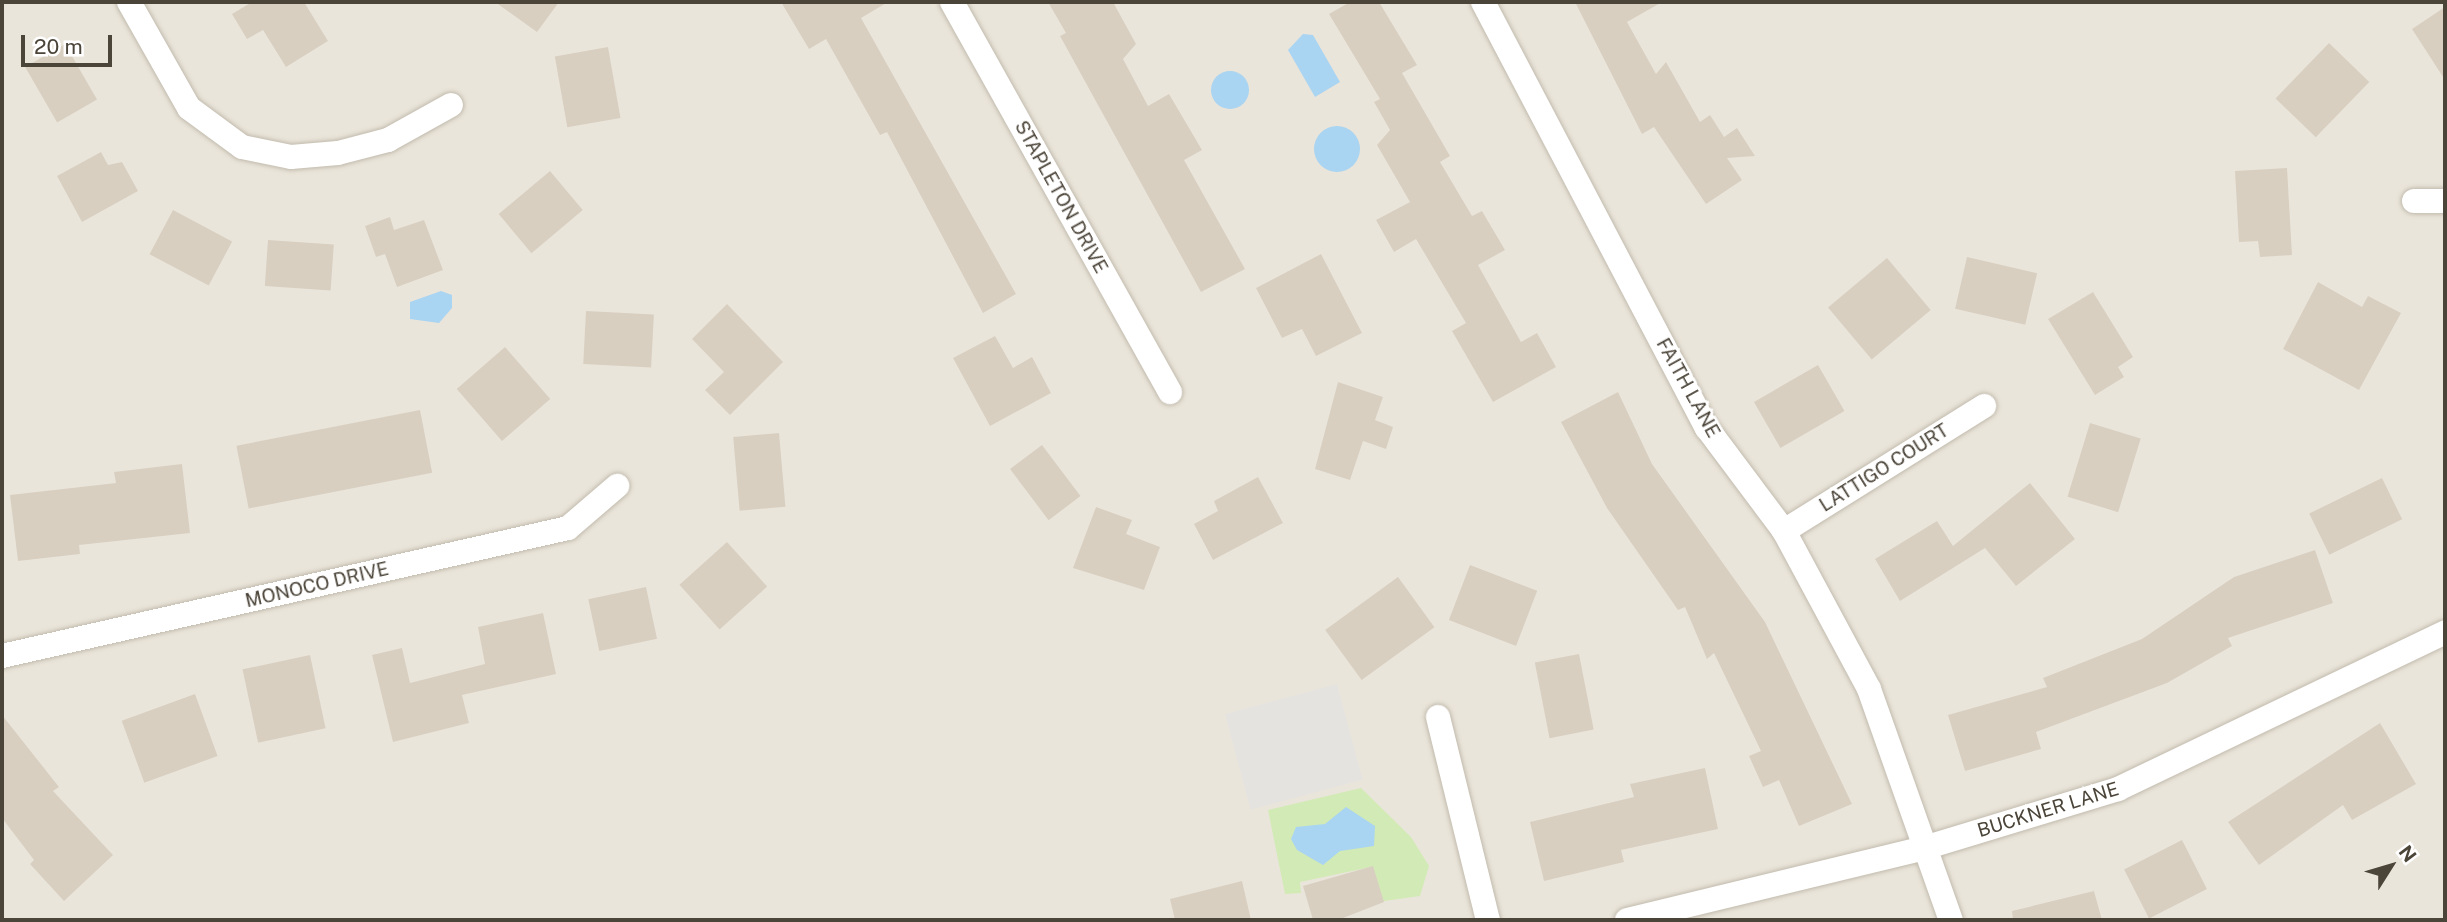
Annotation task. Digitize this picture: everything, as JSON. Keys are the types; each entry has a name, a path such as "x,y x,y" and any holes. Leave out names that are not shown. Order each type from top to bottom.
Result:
{"street":[{"path":"129,2 189,108 242,147 291,157 338,153 388,140 451,104"},
{"name":"STAPLETON DRIVE","path":"951,2 1170,392"},
{"name":"FAITH LANE","path":"1483,2 1707,428 1784,531 1869,689 1951,920"},
{"path":"2414,201 2445,201"},
{"name":"LATTIGO COURT","path":"1784,531 1984,406"},
{"name":"MONOCO DRIVE","path":"2,656 568,528 617,486"},
{"name":"BUCKNER LANE","path":"1627,920 1924,848 2118,789 2445,632"},
{"path":"1438,717 1488,920"}],"shaded area":[{"path":"2,2 2445,2 2445,920 2,920"},
{"path":"1337,684 1363,780 1251,810 1225,714"}],"green space":[{"path":"1361,788 1411,837 1429,866 1420,896 1377,902 1371,867 1300,882 1301,893 1285,894 1268,810"}],"water":[{"path":"1303,34 1313,35 1340,82 1315,97 1288,50"},
{"path":"1230,71 1243,77 1249,90 1243,103 1230,109 1217,103 1211,90 1217,77"},
{"path":"1337,126 1354,132 1360,149 1354,166 1337,172 1320,166 1314,149 1320,132"},
{"path":"441,291 452,295 452,308 439,323 410,319 410,302"},
{"path":"1346,807 1375,826 1374,846 1340,851 1323,865 1297,850 1291,839 1296,827 1325,824"}],"building":[{"path":"252,2 304,2 328,41 286,67 263,30 247,39 232,14"},
{"path":"495,2 559,2 537,32"},
{"path":"781,2 888,2 861,18 1016,294 983,313 887,132 880,135 826,39 809,49"},
{"path":"1048,2 1113,2 1136,44 1123,59 1148,106 1169,94 1202,150 1184,160 1245,269 1201,292 1060,36 1066,33"},
{"path":"1350,2 1379,2 1417,65 1402,73 1450,156 1440,162 1472,216 1482,211 1505,250 1478,265 1521,342 1537,333 1556,367 1493,402 1452,331 1466,323 1416,239 1394,252 1376,220 1410,202 1377,145 1390,130 1374,102 1380,99 1329,14"},
{"path":"1575,2 1662,2 1627,22 1656,74 1666,62 1700,122 1710,115 1724,137 1737,128 1755,156 1727,158 1742,180 1706,204 1654,127 1642,134"},
{"path":"2445,7 2445,80 2412,29"},
{"path":"2329,43 2369,82 2316,137 2276,98"},
{"path":"65,44 97,99 57,122 25,67"},
{"path":"608,47 621,118 567,127 555,56"},
{"path":"101,152 108,165 122,162 138,191 82,222 57,176"},
{"path":"2287,168 2292,255 2260,257 2258,241 2239,242 2235,171"},
{"path":"550,171 583,210 531,253 499,214"},
{"path":"173,210 232,241 209,286 150,254"},
{"path":"390,217 394,230 424,220 443,270 397,287 385,254 376,257 365,226"},
{"path":"268,240 334,245 331,290 265,286"},
{"path":"1321,254 1362,333 1316,356 1302,329 1282,338 1256,288"},
{"path":"1967,257 2037,273 2025,325 1955,309"},
{"path":"1887,258 1931,310 1872,360 1828,307"},
{"path":"2318,282 2362,307 2368,296 2401,313 2359,390 2283,349"},
{"path":"2093,292 2133,357 2118,367 2124,377 2095,395 2048,319"},
{"path":"727,304 783,362 730,415 705,390 724,372 692,339"},
{"path":"586,311 654,315 651,367 583,364"},
{"path":"995,336 1013,368 1032,357 1051,393 990,426 953,358"},
{"path":"505,347 550,399 502,441 457,389"},
{"path":"1818,365 1844,411 1780,448 1754,402"},
{"path":"1338,382 1383,397 1375,420 1393,427 1386,449 1363,441 1350,480 1315,469"},
{"path":"1618,392 1652,464 1765,622 1852,804 1799,826 1779,780 1763,787 1749,756 1761,751 1714,653 1707,659 1685,607 1678,610 1607,508 1561,422"},
{"path":"420,410 432,473 249,509 236,446"},
{"path":"2090,423 2141,438 2118,512 2067,497"},
{"path":"779,433 785,507 740,511 733,437"},
{"path":"1042,445 1081,496 1049,520 1010,469"},
{"path":"182,464 190,533 79,545 80,554 18,561 10,495 116,483 114,472"},
{"path":"1258,477 1283,523 1213,560 1194,524 1218,511 1214,501"},
{"path":"2382,478 2402,519 2329,555 2309,514"},
{"path":"2030,483 2075,539 2016,586 1985,548 1900,601 1875,559 1937,521 1953,546"},
{"path":"1096,507 1132,520 1126,534 1160,547 1144,590 1073,568"},
{"path":"727,542 767,587 720,629 679,585"},
{"path":"2315,550 2333,603 2228,638 2232,646 2167,683 2036,732 2041,749 1965,771 1948,715 2047,687 2043,678 2142,639 2234,577"},
{"path":"1470,565 1537,591 1516,646 1449,620"},
{"path":"1398,577 1434,627 1362,680 1325,630"},
{"path":"646,587 657,639 599,651 588,599"},
{"path":"543,613 556,674 462,695 469,723 393,742 372,655 402,648 410,683 485,664 478,627"},
{"path":"1579,654 1594,730 1550,738 1535,663"},
{"path":"310,655 326,728 258,743 243,669"},
{"path":"195,694 218,756 144,783 122,721"},
{"path":"2,715 59,787 53,791 113,855 64,901 30,864 34,860 2,818"},
{"path":"2380,723 2416,784 2352,820 2343,805 2259,865 2228,822"},
{"path":"1705,768 1718,829 1621,850 1624,862 1544,881 1530,822 1634,797 1630,784"},
{"path":"2182,840 2207,889 2149,919 2124,870"},
{"path":"1373,866 1384,902 1338,920 1313,920 1303,886"},
{"path":"1242,881 1251,920 1175,920 1170,899"},
{"path":"2094,891 2102,920 2013,920 2012,911"}]}
